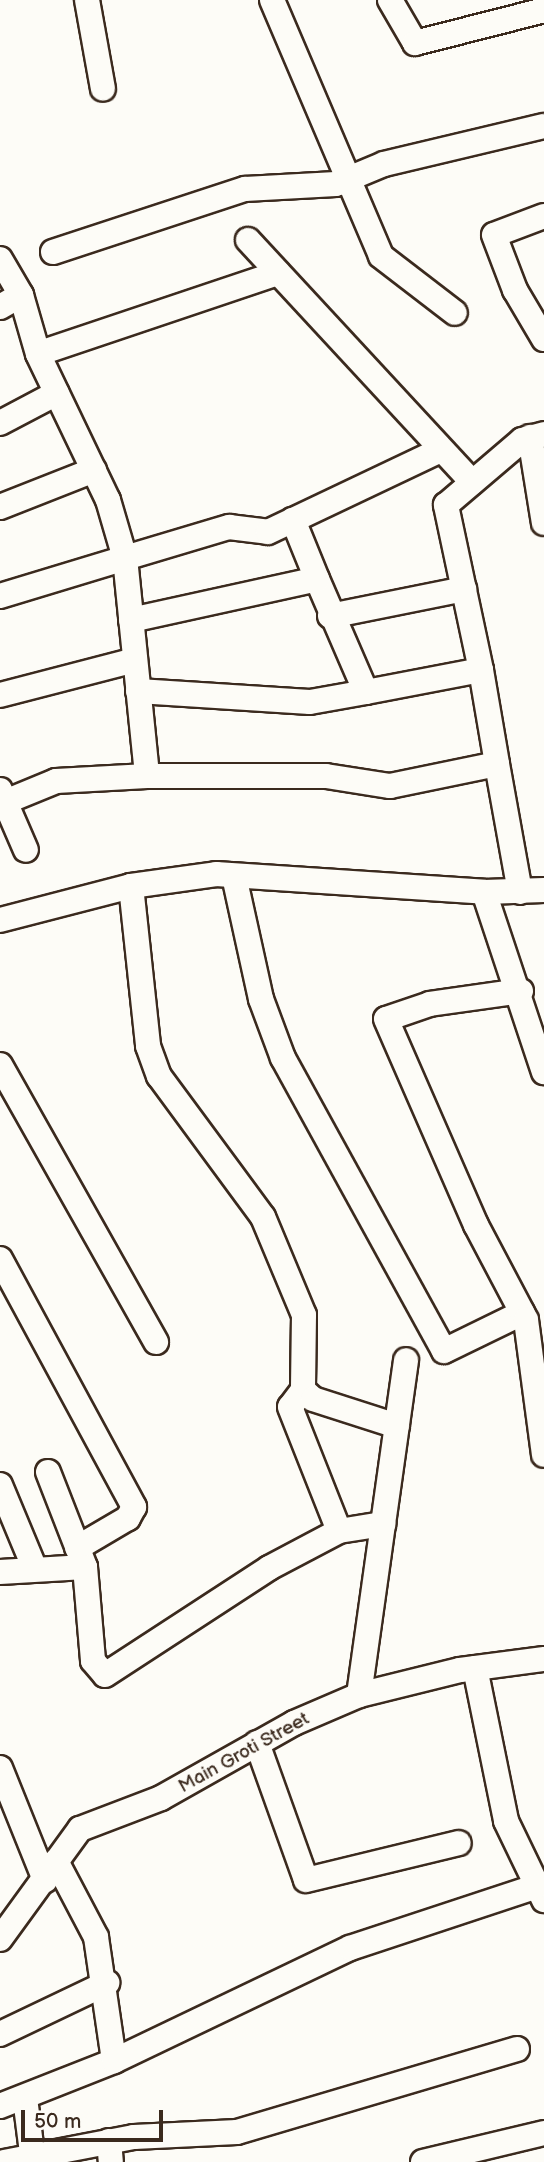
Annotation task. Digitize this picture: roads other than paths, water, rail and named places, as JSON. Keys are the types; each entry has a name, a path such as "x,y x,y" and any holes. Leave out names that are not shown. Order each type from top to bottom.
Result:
{"street":[{"path":"87,0 103,89"},
{"path":"272,0 381,256 455,313"},
{"path":"390,0 415,43 544,10"},
{"path":"53,253 245,189 348,181 384,164 544,126"},
{"path":"544,216 495,235 515,290 544,338"},
{"path":"248,240 471,482"},
{"path":"0,259 11,301 94,470 125,558 147,776"},
{"path":"38,354 278,273"},
{"path":"0,423 57,393"},
{"path":"0,920 131,886 234,876 484,892 532,891 498,764 446,505 471,482 537,435"},
{"path":"537,435 544,523"},
{"path":"0,596 229,527 268,532 441,450"},
{"path":"0,506 94,470"},
{"path":"293,520 330,616 366,692"},
{"path":"131,620 317,579"},
{"path":"330,616 464,589"},
{"path":"0,695 135,660"},
{"path":"138,691 310,702 481,670"},
{"path":"26,850 3,797 56,780 147,776 326,776 390,786 498,764"},
{"path":"234,876 261,999 283,1058 444,1351 522,1313"},
{"path":"131,886 152,1056 176,1105 263,1217 285,1264 304,1315 303,1390 290,1407 339,1531"},
{"path":"484,892 521,991 544,1072"},
{"path":"521,991 430,1004 386,1019 476,1225 540,1353 544,1455"},
{"path":"0,1065 156,1342"},
{"path":"0,1259 134,1507 128,1518 81,1557 35,1569 0,1572"},
{"path":"359,1695 406,1360"},
{"path":"303,1390 313,1399 397,1426"},
{"path":"48,1472 81,1557 93,1661 105,1675 269,1568 339,1531 383,1524"},
{"path":"0,1485 35,1569"},
{"name":"Main Groti Street","path":"0,1939 80,1829 161,1798 257,1743 359,1695 475,1668 544,1659"},
{"path":"0,2106 114,2061 350,1948 541,1894 506,1821 475,1668"},
{"path":"257,1743 306,1880 459,1843"},
{"path":"0,1768 50,1870 96,1937 107,1983 114,2061"},
{"path":"0,2034 107,1983"},
{"path":"4,2162 32,2152 110,2151 237,2132 517,2049"},
{"path":"25,2098 32,2152"},
{"path":"423,2162 544,2133"}]}
